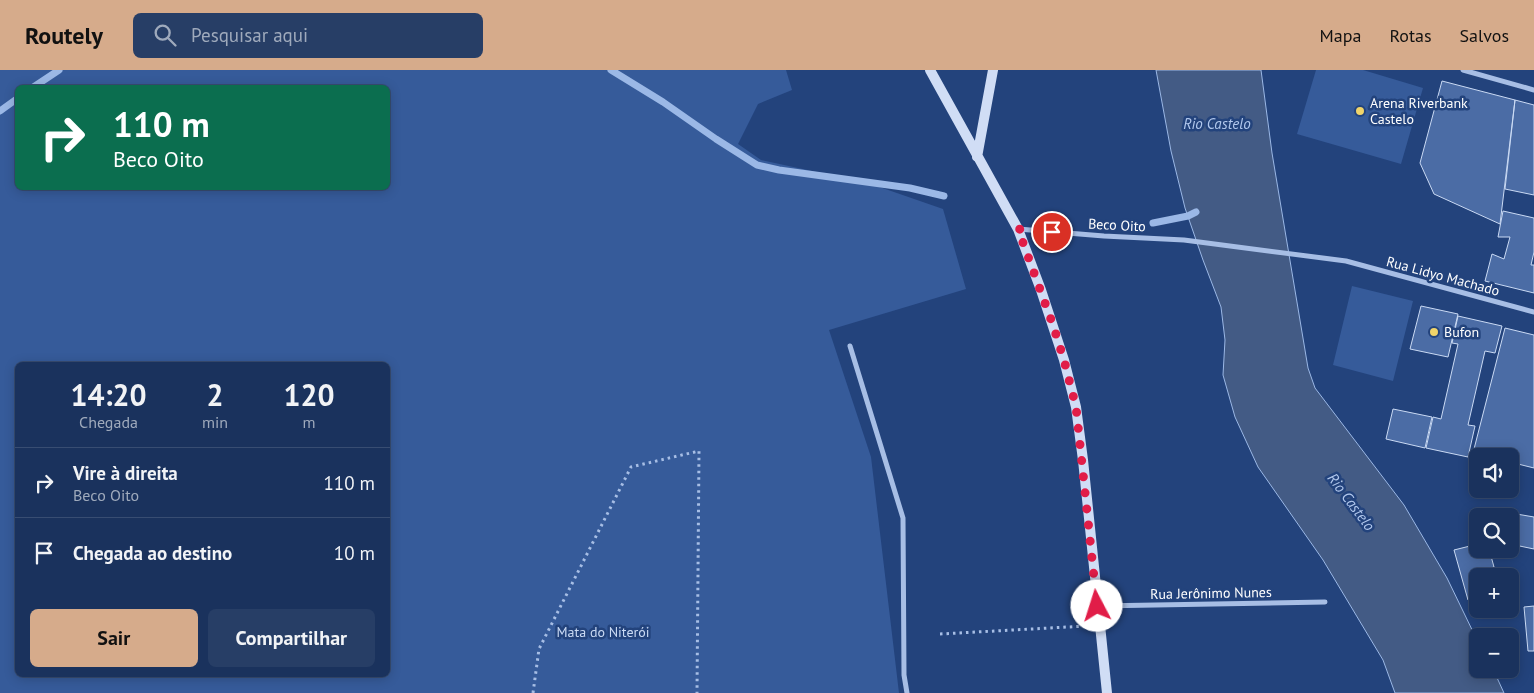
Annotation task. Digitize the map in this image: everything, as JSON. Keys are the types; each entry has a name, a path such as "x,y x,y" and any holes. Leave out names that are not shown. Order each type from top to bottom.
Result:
{"main road":[{"path":"930,70 1018,229 1064,360 1076,407 1107,693"},
{"path":"977,157 993,70"}],"street":[{"path":"1463,70 1534,90"},
{"name":"Beco Oito","path":"1018,229 1184,240 1346,261"},
{"name":"Rua Lidyo Machado","path":"1346,261 1534,312"},
{"path":"850,346 903,518 904,675 907,693"},
{"name":"Rua Jerônimo Nunes","path":"1097,606 1326,602"}],"path":[{"path":"533,693 539,649 631,467 699,451 697,693"},
{"path":"940,634 1099,625"}],"green space":[{"name":"Mata do Niterói","path":"0,70 786,70 792,90 758,104 738,144 761,160 868,183 943,209 966,289 829,330 871,457 899,693 0,693"},
{"name":"Arena Riverbank Castelo","path":"1316,70 1363,70 1423,88 1401,164 1297,134"},
{"path":"1352,286 1413,301 1393,381 1333,365"}],"water":[{"name":"Rio Castelo","path":"1156,70 1261,70 1272,153 1308,368 1315,388 1404,505 1447,578 1471,628 1469,628 1469,678 1497,678 1504,693 1395,693 1383,660 1323,560 1258,467 1235,417 1223,375 1225,340 1221,307 1185,208 1171,151"}],"building":[{"path":"1442,81 1515,100 1500,224 1434,194 1420,163"},
{"path":"1515,100 1534,105 1534,195 1505,189"},
{"path":"1503,211 1534,218 1534,252 1531,265 1534,265 1534,293 1485,281 1492,254 1504,259 1510,237 1498,237"},
{"name":"Bufon","path":"1421,306 1458,314 1448,357 1410,349"},
{"path":"1458,316 1502,326 1495,353 1485,351 1468,425 1475,426 1468,457 1426,448 1433,417 1441,419 1458,344 1452,343"},
{"path":"1505,328 1534,335 1534,468 1519,464 1519,448 1474,448"},
{"path":"1393,409 1432,417 1425,448 1386,439"},
{"path":"1519,514 1534,517 1534,549 1519,546"},
{"path":"1469,546 1469,558 1492,558 1494,567 1469,568 1468,600 1454,550"},
{"path":"1534,606 1534,651 1528,651 1524,607"}],"waterway":[{"path":"36,85 59,70"},
{"path":"611,70 663,102 757,165 779,170 910,188 944,196"},
{"path":"0,111 15,100"},
{"path":"1153,223 1188,216 1196,212"}],"place":[{"name":"Arena Riverbank Castelo","path":"1360,111"},
{"name":"Bufon","path":"1434,332"}],"route":[{"path":"1052,232 1018,229 1053,325 1076,407 1097,606"}]}
